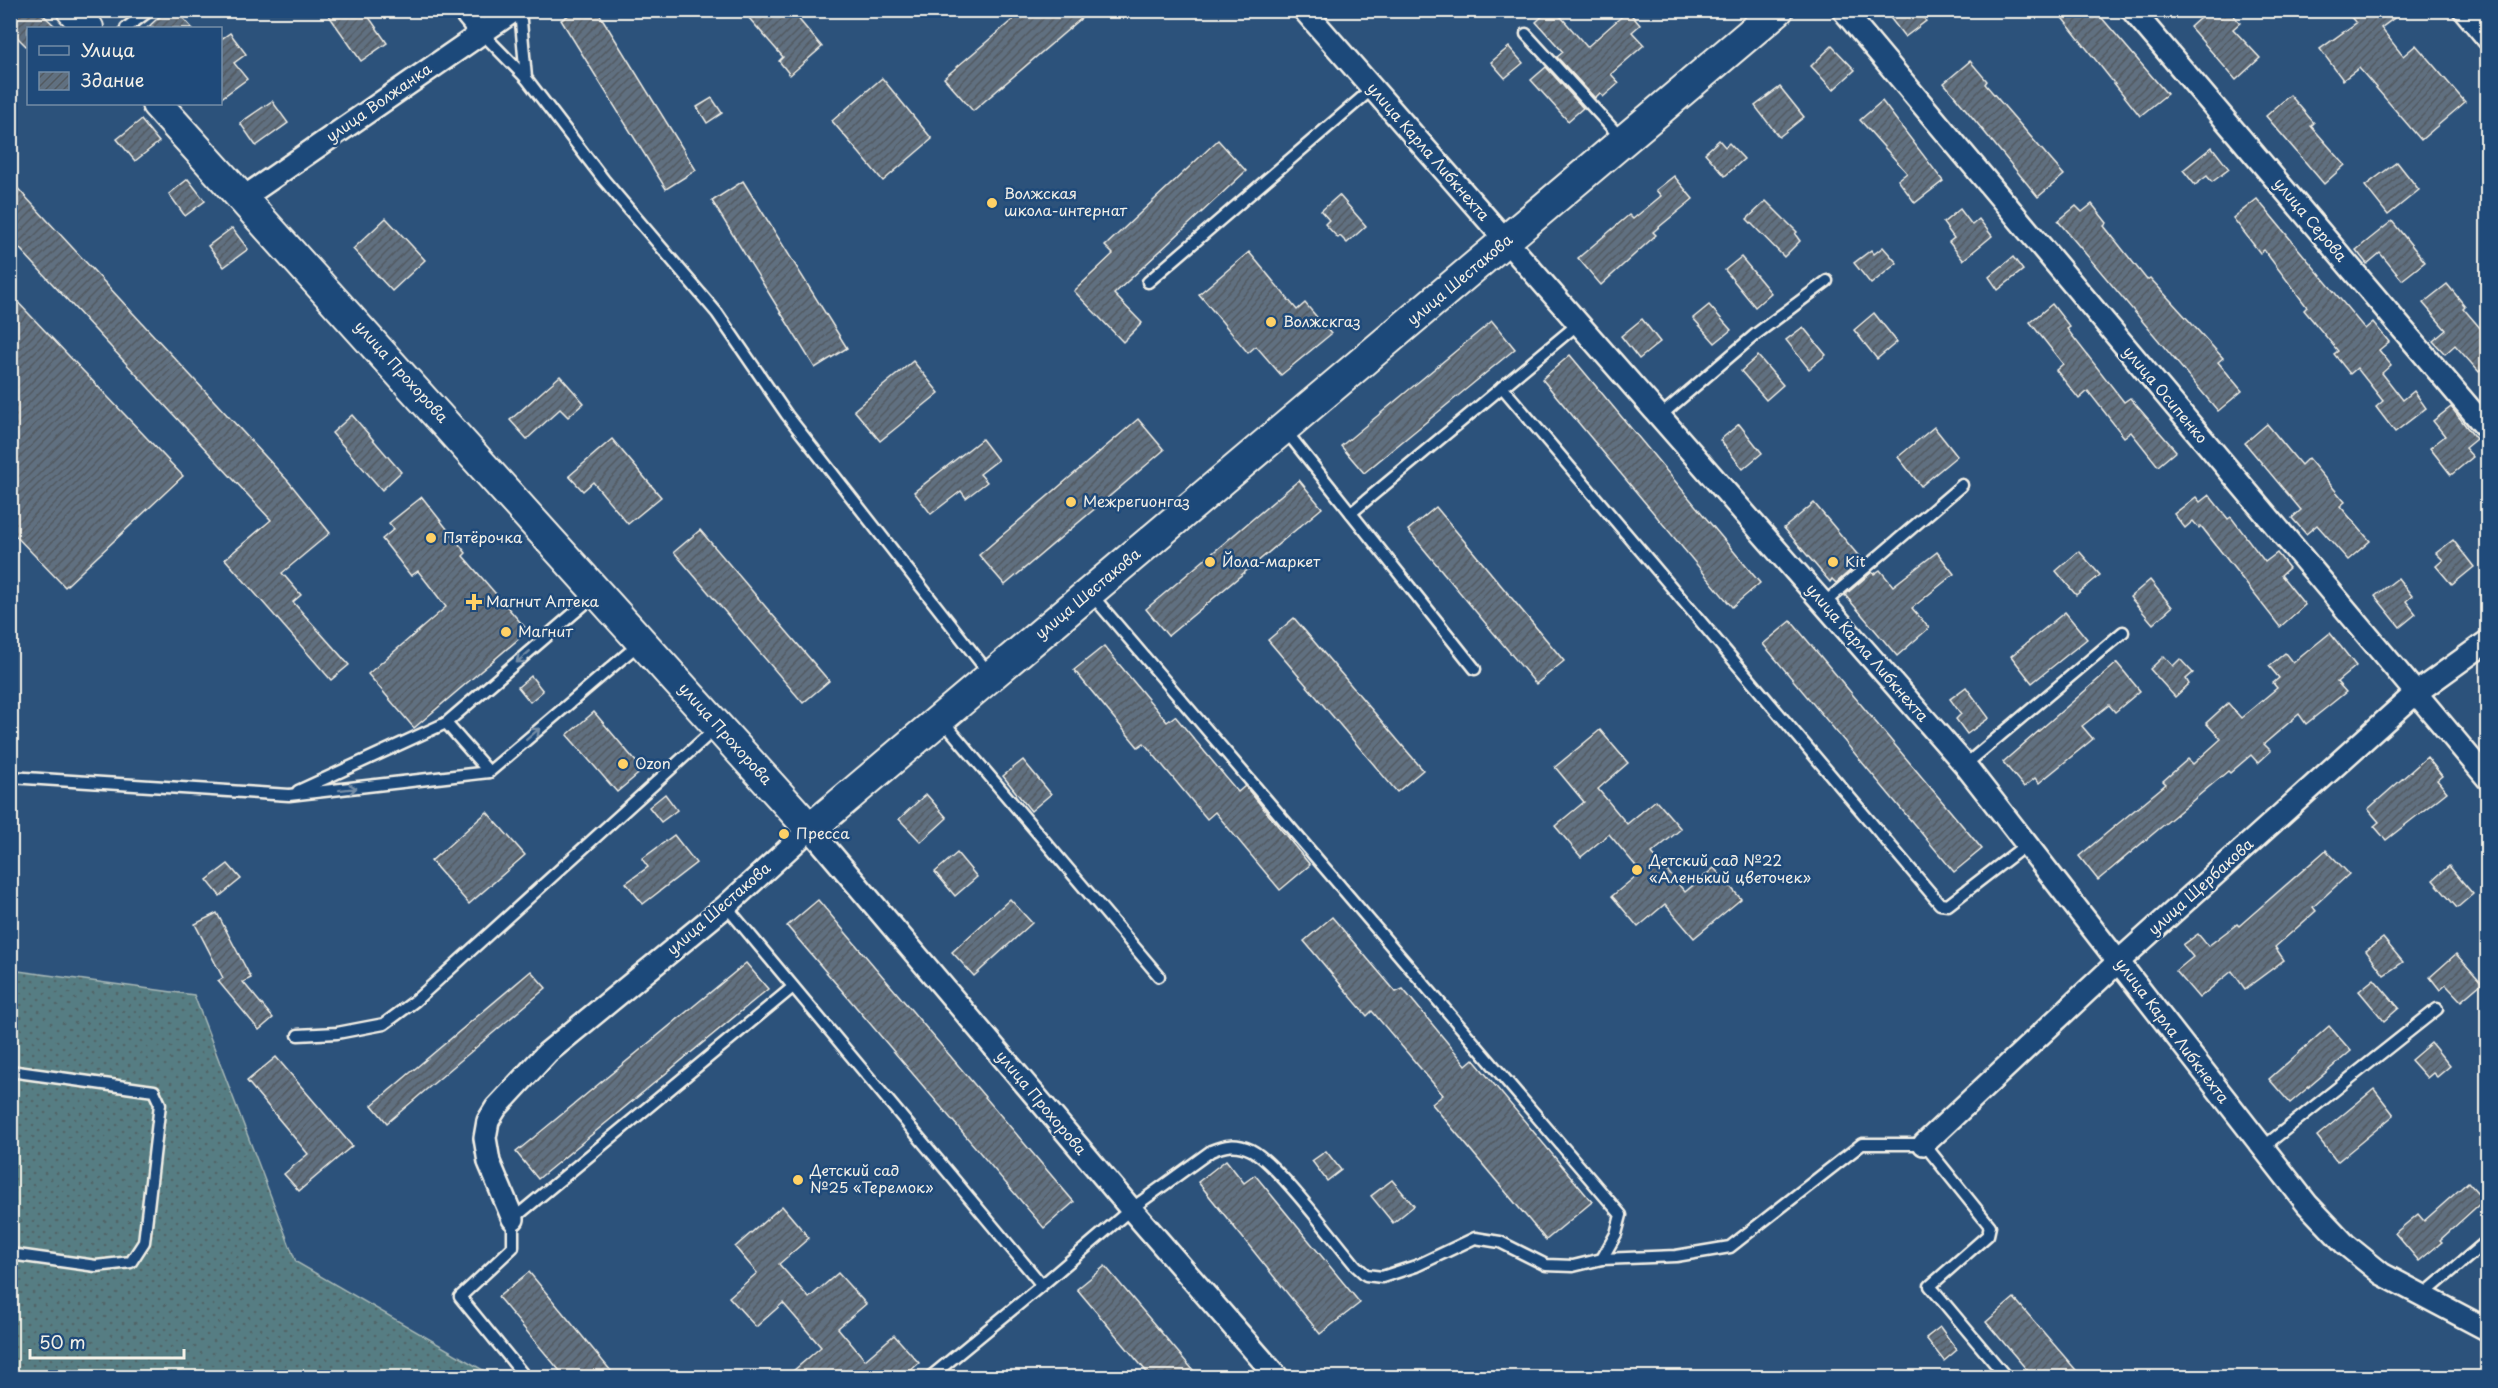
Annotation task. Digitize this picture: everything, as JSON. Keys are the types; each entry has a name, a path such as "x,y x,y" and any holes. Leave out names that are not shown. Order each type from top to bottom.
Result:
{"main road":[{"path":"72,10 87,27"},
{"name":"улица Шестакова","path":"810,829 1778,10"},
{"name":"улица Прохорова","path":"158,105 599,592 810,829"}],"street":[{"path":"463,10 482,32"},
{"name":"улица Волжанка","path":"243,198 515,10"},
{"name":"улица Карла Либкнехта","path":"1304,10 1965,765 2307,1204 2345,1244 2382,1274 2487,1330"},
{"name":"улица Осипенко","path":"1843,10 2487,779"},
{"name":"улица Серова","path":"2132,10 2487,430"},
{"path":"2464,10 2487,39"},
{"name":"улица Щербакова","path":"1924,1144 2119,961 2416,693 2487,641"},
{"name":"улица Шестакова","path":"513,1219 489,1162 484,1138 488,1121 496,1108 547,1053 726,906 810,829"},
{"name":"улица Прохорова","path":"810,829 1131,1209 1278,1377"}],"lane":[{"path":"127,27 150,10"},
{"path":"520,10 526,78"},
{"path":"482,32 526,78 604,180 717,313 787,415 991,676"},
{"path":"1526,34 1624,141"},
{"path":"1148,282 1372,89"},
{"path":"1659,417 1756,334 1827,281"},
{"path":"1351,513 1578,324"},
{"path":"1502,387 1940,904 1948,905 2027,844"},
{"path":"1284,429 1476,669"},
{"path":"1823,604 1962,485"},
{"path":"290,795 446,723 599,592"},
{"path":"1089,593 1621,1215 1616,1234 1602,1259"},
{"path":"1965,765 2123,632"},
{"path":"10,777 290,795 489,772 642,641"},
{"path":"941,718 1159,976"},
{"path":"446,723 489,772"},
{"path":"298,1035 337,1033 384,1024 407,1007 717,727"},
{"path":"726,906 1042,1285"},
{"path":"526,1377 460,1297 513,1247 513,1219 793,987"},
{"path":"2262,1148 2437,1009"},
{"path":"10,1071 153,1091 160,1104 144,1242 131,1262 96,1266 10,1254"},
{"path":"929,1377 1131,1209 1211,1151 1225,1145 1238,1145 1253,1150 1276,1171 1356,1266 1366,1275 1382,1277 1416,1266 1474,1238 1500,1242 1546,1265 1573,1266 1602,1259 1676,1256 1730,1247 1862,1144 1924,1144 1990,1226 1988,1235 1930,1286 2007,1377"},
{"path":"2422,1296 2487,1240"}],"green space":[{"path":"11,970 194,995 296,1262 495,1377 11,1378"}],"building":[{"path":"10,10 38,10 56,27 27,27 27,47 10,30"},
{"path":"167,10 176,10 191,27 148,27"},
{"path":"325,10 364,10 387,43 361,61"},
{"path":"577,10 597,10 696,170 666,189 561,20"},
{"path":"742,10 791,10 822,47 790,75 779,61 783,57"},
{"path":"1024,10 1091,10 973,111 944,78"},
{"path":"1549,10 1555,10 1587,47 1628,11 1640,25 1632,32 1644,45 1611,74 1619,83 1603,97 1600,93 1595,98 1557,57 1563,52 1536,22"},
{"path":"1884,10 1918,10 1926,21 1905,37"},
{"path":"2056,10 2095,10 2167,94 2140,116"},
{"path":"2209,10 2229,10 2240,23 2233,29 2260,58 2236,80 2190,27"},
{"path":"2345,10 2405,10 2381,28 2403,56 2416,45 2465,102 2421,140 2359,68 2343,80 2320,49 2356,23"},
{"path":"230,33 246,54 234,63 247,79 222,98 222,39"},
{"path":"1832,46 1855,70 1833,90 1811,66"},
{"path":"1509,47 1523,63 1505,78 1491,62"},
{"path":"1970,61 1987,81 1985,84 2064,175 2038,197 1944,83"},
{"path":"1546,67 1583,108 1568,121 1531,80"},
{"path":"882,78 932,139 883,181 832,121"},
{"path":"1780,87 1804,117 1779,137 1755,106"},
{"path":"2290,95 2314,123 2311,126 2345,165 2324,184 2266,116"},
{"path":"712,98 722,113 707,123 697,107"},
{"path":"272,101 288,123 256,146 240,123"},
{"path":"1882,101 1943,181 1915,203 1898,180 1907,173 1860,120"},
{"path":"141,120 159,142 135,161 117,139"},
{"path":"1218,140 1246,171 1114,294 1142,323 1123,342 1074,291 1113,254 1105,246"},
{"path":"1719,140 1725,147 1729,143 1744,159 1725,176 1705,153"},
{"path":"2212,147 2229,169 2212,182 2207,176 2195,185 2183,170"},
{"path":"2397,162 2419,190 2388,215 2365,186"},
{"path":"1674,176 1693,199 1653,232 1656,235 1601,285 1578,258 1629,215 1633,219 1661,196 1656,190"},
{"path":"188,179 205,201 185,216 169,194"},
{"path":"10,180 289,482 330,533 282,573 301,595 293,602 349,665 331,680 225,559 271,520 10,238"},
{"path":"743,181 847,348 815,368 712,201"},
{"path":"1339,195 1366,226 1347,243 1340,236 1338,238 1325,224 1329,220 1321,211"},
{"path":"2257,199 2365,329 2373,322 2389,342 2379,350 2391,365 2382,373 2403,400 2414,391 2426,408 2395,432 2376,407 2383,401 2357,368 2350,374 2334,354 2338,351 2304,310 2307,307 2264,250 2260,253 2233,218"},
{"path":"1766,201 1797,232 1795,234 1800,241 1784,257 1747,219"},
{"path":"2092,204 2107,223 2104,226 2147,280 2150,278 2223,358 2218,362 2242,391 2218,411 2058,221 2076,206 2082,212"},
{"path":"1960,209 1972,225 1979,219 1992,236 1963,260 1949,242 1954,238 1943,223"},
{"path":"386,218 425,260 392,291 353,249"},
{"path":"2392,221 2425,262 2402,280 2380,253 2367,264 2356,250"},
{"path":"232,228 248,249 224,267 208,246"},
{"path":"1883,247 1897,263 1871,284 1854,263 1871,250 1874,254"},
{"name":"Волжскгаз","path":"1249,252 1297,310 1305,303 1331,334 1281,375 1256,346 1248,353 1199,294"},
{"path":"1741,257 1771,293 1755,307 1725,270"},
{"path":"2013,257 2023,270 1998,290 1989,277"},
{"path":"2447,284 2465,306 2463,308 2487,336 2487,364 2479,372 2455,345 2445,354 2433,341 2446,330 2423,303"},
{"path":"10,294 183,476 65,587 10,530"},
{"path":"2052,304 2070,327 2067,329 2124,402 2130,398 2176,451 2158,466 2131,432 2124,437 2088,391 2079,399 2056,370 2063,364 2030,322"},
{"path":"1709,305 1731,330 1715,343 1693,318"},
{"path":"1874,313 1897,342 1877,359 1854,330"},
{"path":"1642,319 1660,342 1639,359 1621,336"},
{"path":"1492,321 1515,349 1364,473 1341,446"},
{"path":"1803,327 1826,355 1809,369 1786,340"},
{"path":"1570,355 1760,583 1732,607 1542,379"},
{"path":"1758,356 1783,385 1766,400 1741,371"},
{"path":"913,361 939,393 880,441 854,410"},
{"path":"560,376 584,403 568,417 560,409 527,439 510,420"},
{"path":"2451,407 2476,439 2465,448 2473,457 2451,475 2430,448 2445,436 2433,421"},
{"path":"352,415 401,472 382,490 332,433"},
{"name":"Межрегионгаз","path":"1138,419 1164,450 1005,585 979,555"},
{"path":"1739,424 1762,453 1743,469 1720,440"},
{"path":"2267,424 2301,465 2308,458 2345,502 2340,506 2370,541 2348,560 2317,525 2306,534 2292,518 2301,510 2245,443"},
{"path":"1934,427 1957,456 1921,486 1898,457"},
{"path":"612,439 661,497 628,524 593,482 583,491 569,476"},
{"path":"982,439 998,460 980,474 987,482 966,498 961,491 931,514 914,492"},
{"path":"1299,480 1322,508 1168,636 1146,609"},
{"path":"2209,495 2228,519 2231,517 2265,562 2277,553 2289,568 2281,575 2305,605 2280,627 2201,526 2199,528 2193,521 2185,528 2174,514 2196,497 2200,502"},
{"path":"422,497 466,553 463,556 528,631 414,728 368,674 446,607 418,571 411,576 382,539 394,529 389,523"},
{"path":"1814,503 1862,560 1836,583 1832,579 1830,582 1784,528"},
{"path":"1436,507 1564,661 1536,684 1408,530"},
{"path":"700,530 829,681 803,703 674,552"},
{"path":"2453,540 2474,567 2452,585 2436,566 2443,560 2436,553"},
{"path":"2079,551 2100,575 2076,595 2056,571"},
{"path":"1937,552 1954,574 1912,608 1929,628 1897,656 1845,595 1872,572 1874,574 1880,570 1893,586"},
{"path":"2398,578 2412,596 2406,601 2416,614 2400,627 2375,596"},
{"path":"2150,580 2172,607 2153,624 2130,597"},
{"path":"2065,612 2087,639 2032,683 2011,656"},
{"path":"1294,618 1423,770 1397,792 1268,640"},
{"path":"1791,621 1982,849 1954,872 1763,644"},
{"path":"2330,633 2356,666 2337,682 2346,692 2306,724 2299,714 2264,744 2271,751 2258,763 2251,755 2230,773 2228,771 2098,880 2079,856 2166,784 2163,781 2188,759 2193,764 2221,739 2206,723 2228,703 2241,718 2277,688 2273,683 2279,678 2269,666 2285,653 2293,663"},
{"path":"1104,646 1167,722 1175,716 1238,792 1245,786 1310,865 1280,890 1215,812 1207,819 1144,743 1138,747 1074,670"},
{"path":"2164,656 2173,666 2180,659 2193,673 2186,679 2189,684 2175,697 2150,669"},
{"path":"2117,663 2140,691 2115,712 2109,705 2082,726 2093,739 2039,783 2035,778 2024,787 2003,762"},
{"path":"531,676 543,691 530,702 518,687"},
{"path":"1966,687 1989,718 1967,734 1956,719 1961,714 1950,699"},
{"path":"594,712 643,770 617,792 567,735"},
{"path":"1600,730 1628,763 1598,789 1627,824 1656,800 1681,829 1652,853 1685,892 1714,868 1741,899 1694,938 1665,904 1638,927 1612,896 1641,872 1609,834 1581,857 1555,826 1584,802 1555,767"},
{"path":"2427,757 2442,776 2437,780 2447,792 2386,840 2374,826 2379,822 2368,809"},
{"path":"1023,760 1051,794 1031,811 1003,776"},
{"path":"665,794 677,810 661,822 649,807"},
{"path":"926,794 947,818 921,842 899,819"},
{"path":"487,812 525,855 469,904 431,861"},
{"path":"674,835 696,863 643,904 626,883 648,867 642,859"},
{"path":"2326,850 2349,874 2313,907 2316,911 2275,947 2284,960 2245,989 2232,971 2199,998 2176,971 2193,957 2183,945 2198,934 2208,946 2237,924 2239,926"},
{"path":"957,853 977,877 955,896 935,872"},
{"path":"228,864 241,879 220,896 207,880"},
{"path":"2449,866 2473,894 2457,908 2433,880"},
{"path":"1010,899 1032,923 974,976 952,952"},
{"path":"818,900 1074,1202 1044,1228 787,926"},
{"path":"217,913 251,978 243,982 273,1018 259,1030 218,981 223,978 195,924"},
{"path":"1332,917 1396,992 1403,989 1466,1065 1473,1059 1592,1202 1546,1240 1432,1104 1443,1095 1372,1011 1367,1016 1304,941"},
{"path":"2383,938 2403,962 2384,975 2366,951"},
{"path":"2456,954 2482,983 2461,1001 2446,985 2440,990 2430,977"},
{"path":"746,963 768,989 538,1179 516,1152"},
{"path":"531,971 546,988 387,1123 372,1105"},
{"path":"2374,979 2399,1008 2384,1021 2359,991"},
{"path":"2329,1026 2351,1051 2290,1103 2269,1079"},
{"path":"2431,1043 2450,1066 2437,1077 2433,1073 2427,1078 2411,1060"},
{"path":"276,1057 352,1146 299,1191 284,1174 308,1154 247,1081"},
{"path":"2374,1089 2394,1115 2337,1162 2317,1136"},
{"path":"1326,1151 1341,1170 1327,1181 1312,1161"},
{"path":"1226,1160 1244,1183 1255,1175 1360,1303 1320,1334 1198,1182"},
{"path":"1392,1180 1414,1206 1393,1223 1371,1196"},
{"path":"2468,1182 2484,1200 2440,1240 2442,1242 2419,1261 2395,1233 2418,1214 2424,1221"},
{"path":"782,1206 809,1238 779,1264 809,1298 838,1273 866,1304 838,1328 865,1360 894,1335 919,1363 903,1377 786,1377 821,1347 783,1303 756,1327 729,1297 757,1273 735,1247"},
{"path":"1105,1266 1199,1377 1151,1377 1077,1289"},
{"path":"529,1272 616,1377 565,1377 498,1297"},
{"path":"2014,1298 2082,1377 2033,1377 1986,1322"},
{"path":"1940,1327 1957,1350 1944,1361 1926,1338"}],"place":[{"name":"Волжская школа-интернат","path":"992,203"},
{"name":"Волжскгаз","path":"1271,322"},
{"name":"Межрегионгаз","path":"1071,502"},
{"name":"Пятёрочка","path":"431,538"},
{"name":"Йола-маркет","path":"1210,562"},
{"name":"Kit","path":"1833,562"},
{"name":"Магнит Аптека","path":"474,602"},
{"name":"Магнит","path":"506,632"},
{"name":"Ozon","path":"623,764"},
{"name":"Пресса","path":"784,834"},
{"name":"Детский сад №22 «Аленький цветочек»","path":"1637,870"},
{"name":"Детский сад №25 «Теремок»","path":"798,1180"}]}
